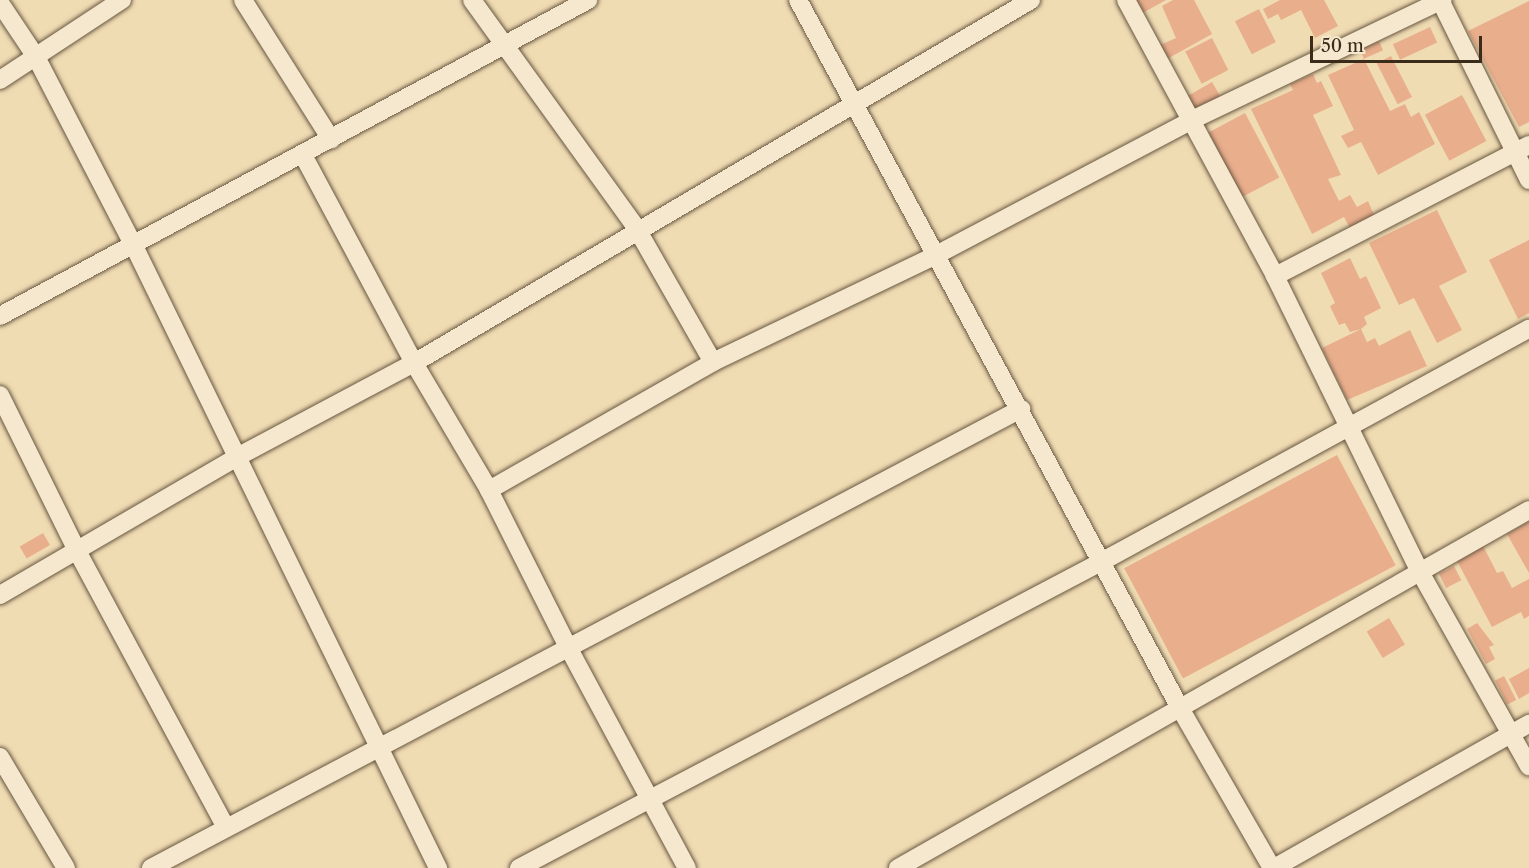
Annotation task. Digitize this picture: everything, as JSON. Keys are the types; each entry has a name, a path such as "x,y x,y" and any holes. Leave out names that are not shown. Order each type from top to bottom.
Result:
{"street":[{"path":"0,80 122,0"},
{"path":"243,0 331,139"},
{"path":"472,0 637,229 713,362"},
{"path":"0,316 303,155 503,43 588,0"},
{"path":"798,0 856,102 1180,708 1273,868 1529,724"},
{"path":"0,595 239,456 414,363 637,229 1031,0"},
{"path":"1126,0 1275,276 1420,572 1529,766"},
{"path":"489,490 713,362 938,254 1192,120 1441,0 1522,148 1529,180"},
{"path":"0,3 36,57 133,244 239,456 376,746 438,868"},
{"path":"1275,276 1522,148"},
{"path":"303,155 414,363 489,490 569,649 652,798 687,868"},
{"path":"519,868 1101,562 1529,329"},
{"path":"0,395 76,549 226,827"},
{"path":"151,868 376,746 569,649 1021,409"},
{"path":"898,868 1529,510"},
{"path":"0,756 66,868"}],"building":[{"path":"1134,0 1166,0 1141,14"},
{"path":"1173,0 1194,0 1212,34 1167,59 1160,45 1176,38 1162,6"},
{"path":"1280,0 1324,0 1338,26 1315,38 1301,10 1281,20 1278,14 1268,19 1263,9"},
{"path":"1529,1 1529,122 1519,127 1468,31"},
{"path":"1259,9 1276,42 1252,54 1235,21"},
{"path":"1430,27 1437,42 1400,60 1393,44"},
{"path":"1212,38 1228,70 1202,84 1185,52"},
{"path":"1379,41 1383,50 1364,59 1360,50"},
{"path":"1391,56 1412,97 1398,104 1377,63"},
{"path":"1364,59 1390,111 1405,104 1411,117 1419,112 1435,144 1378,175 1361,142 1348,148 1341,136 1354,130 1328,75"},
{"path":"1313,74 1317,83 1321,81 1333,106 1313,115 1341,175 1328,179 1339,201 1350,195 1357,207 1368,201 1374,215 1350,228 1344,217 1312,234 1251,109 1293,90 1290,84"},
{"path":"1212,82 1222,99 1195,115 1185,98"},
{"path":"1462,95 1486,141 1449,161 1425,115"},
{"path":"1245,113 1279,177 1240,199 1205,134"},
{"path":"1437,210 1467,272 1439,286 1462,330 1437,343 1414,298 1399,305 1369,243"},
{"path":"1529,240 1529,313 1518,319 1489,260"},
{"path":"1350,258 1360,279 1366,276 1381,308 1364,317 1367,324 1361,329 1350,332 1345,323 1339,325 1330,306 1335,303 1321,273"},
{"path":"1361,329 1367,342 1375,338 1379,346 1410,330 1427,366 1347,400 1322,348"},
{"path":"1337,455 1396,565 1183,679 1124,568"},
{"path":"1529,521 1529,573 1507,534"},
{"path":"43,533 50,545 27,559 20,546"},
{"path":"1482,544 1497,573 1503,571 1512,588 1529,579 1529,616 1524,619 1521,612 1492,627 1456,559"},
{"path":"1454,566 1461,580 1446,588 1439,574"},
{"path":"1389,618 1405,645 1383,658 1367,631"},
{"path":"1477,623 1494,645 1489,647 1495,659 1486,664 1467,629"},
{"path":"1529,668 1529,693 1519,699 1509,679"},
{"path":"1504,676 1516,700 1507,705 1495,681"}]}
